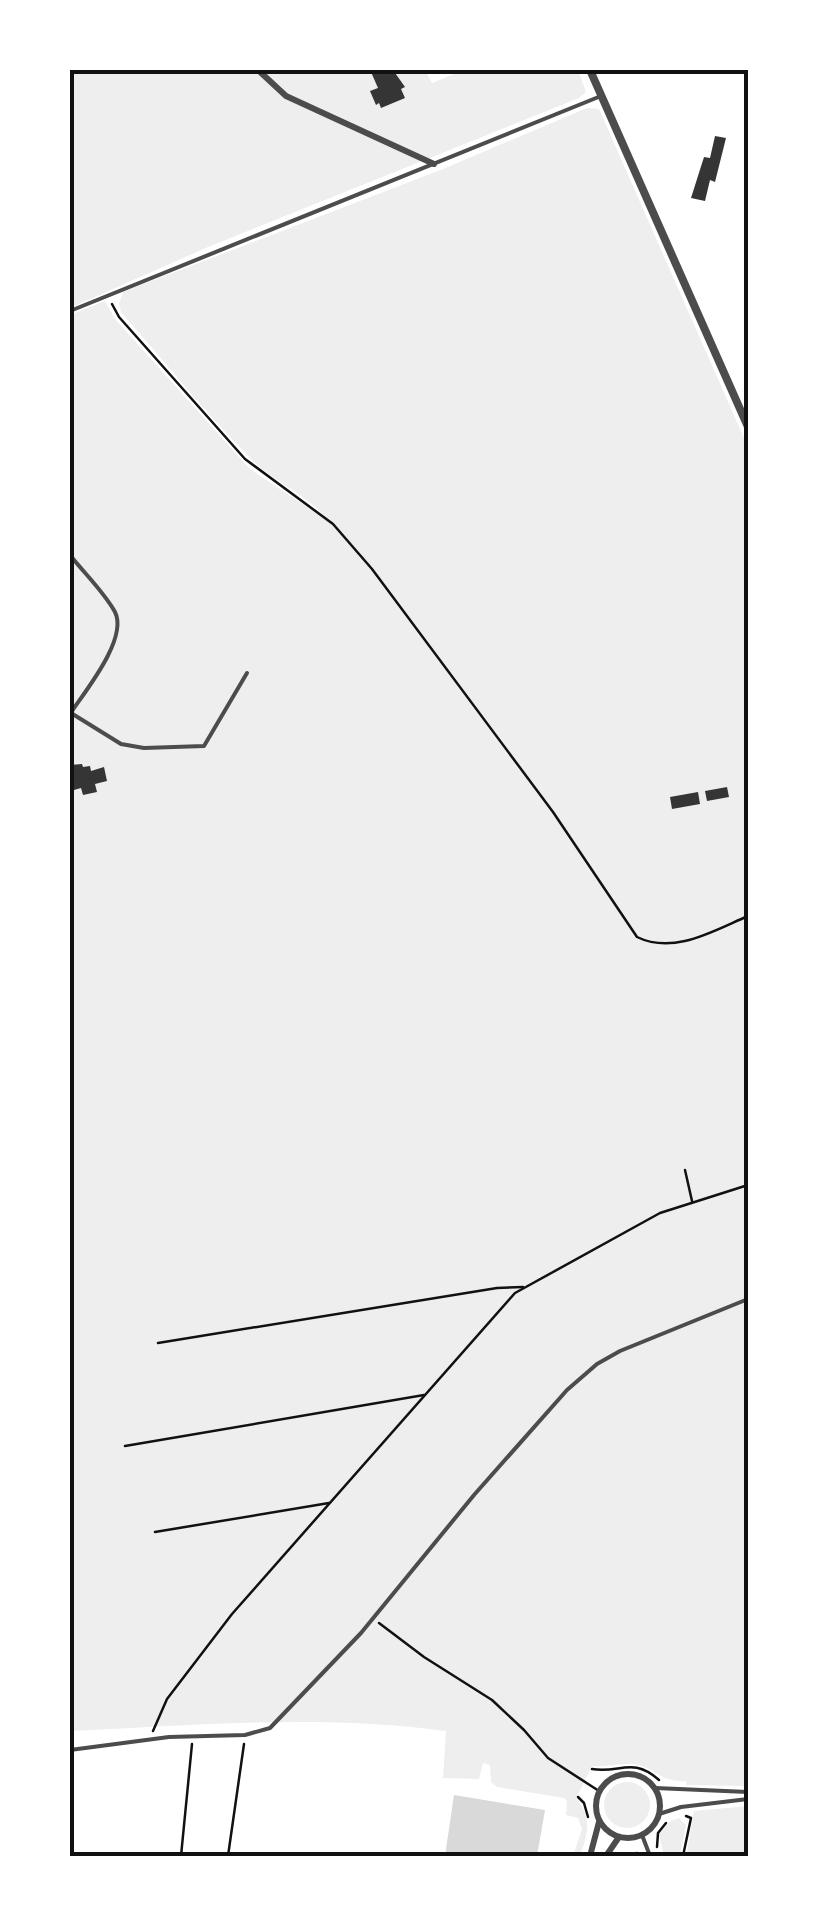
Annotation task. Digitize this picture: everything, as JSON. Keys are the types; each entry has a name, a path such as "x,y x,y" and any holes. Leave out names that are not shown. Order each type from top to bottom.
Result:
{"street":[{"path":"258,70 276,89 300,104 368,131 434,164"},
{"path":"590,70 748,427"},
{"path":"629,1773 642,1776 655,1788 660,1814 642,1835 619,1837 607,1831 599,1820 595,1804 599,1790 612,1778 629,1773"},
{"path":"590,1856 599,1820"},
{"path":"606,1856 619,1837"}],"lane":[{"path":"70,311 601,96"},
{"path":"70,555 116,614 118,633 70,714 121,744 144,748 204,746 247,673"},
{"path":"70,1750 169,1737 245,1735 270,1728 372,1618 567,1390 597,1364 638,1342 748,1299"},
{"path":"655,1788 748,1796"},
{"path":"660,1814 748,1796"},
{"path":"642,1835 650,1856"}],"path":[{"path":"110,293 119,317 233,447 259,472 333,524 372,569 553,812 637,937 655,946 690,940 748,916"},
{"path":"685,1170 692,1203"},
{"path":"150,1741 167,1699 232,1614 514,1292 660,1213 748,1185"},
{"path":"158,1343 496,1288 525,1287"},
{"path":"125,1446 425,1395"},
{"path":"155,1532 330,1503"},
{"path":"372,1618 492,1700 548,1758 599,1790"},
{"path":"228,1856 245,1735"},
{"path":"181,1856 193,1738"},
{"path":"592,1770 632,1766 665,1784"},
{"path":"676,1816 690,1818 683,1856"},
{"path":"661,1856 656,1840 661,1827 671,1818"},
{"path":"625,1856 638,1853 636,1856"}],"shaded area":[{"path":"70,70 425,70 432,83 464,70 578,70 586,92 70,308"},
{"path":"587,108 599,109 748,447 748,1786 686,1785 686,1781 670,1780 633,1764 592,1766 576,1798 585,1812 587,1826 579,1856 573,1856 582,1829 578,1818 566,1815 564,1798 497,1787 491,1782 490,1765 483,1763 479,1779 443,1778 446,1731 305,1722 70,1731 70,315 105,301 115,319 250,469 328,521 259,467 217,423 121,312 123,292 443,169"},
{"path":"627,1782 643,1789 650,1805 643,1821 627,1828 611,1821 604,1805 611,1789"},
{"path":"454,1795 545,1810 537,1856 445,1856"},
{"path":"748,1806 748,1856 686,1856 694,1811"},
{"path":"679,1818 686,1825 680,1856 664,1856 659,1835 669,1822"}],"building":[{"path":"393,70 405,87 401,89 405,98 381,108 379,103 376,105 370,91 378,88 371,72"},
{"path":"715,136 726,138 715,182 710,180 705,201 691,198 704,157 710,158"},
{"path":"70,765 90,766 91,771 104,767 107,781 95,784 97,792 83,795 81,788 74,790"},
{"path":"727,787 729,797 707,801 705,791"},
{"path":"698,792 700,804 672,809 670,797"}]}
